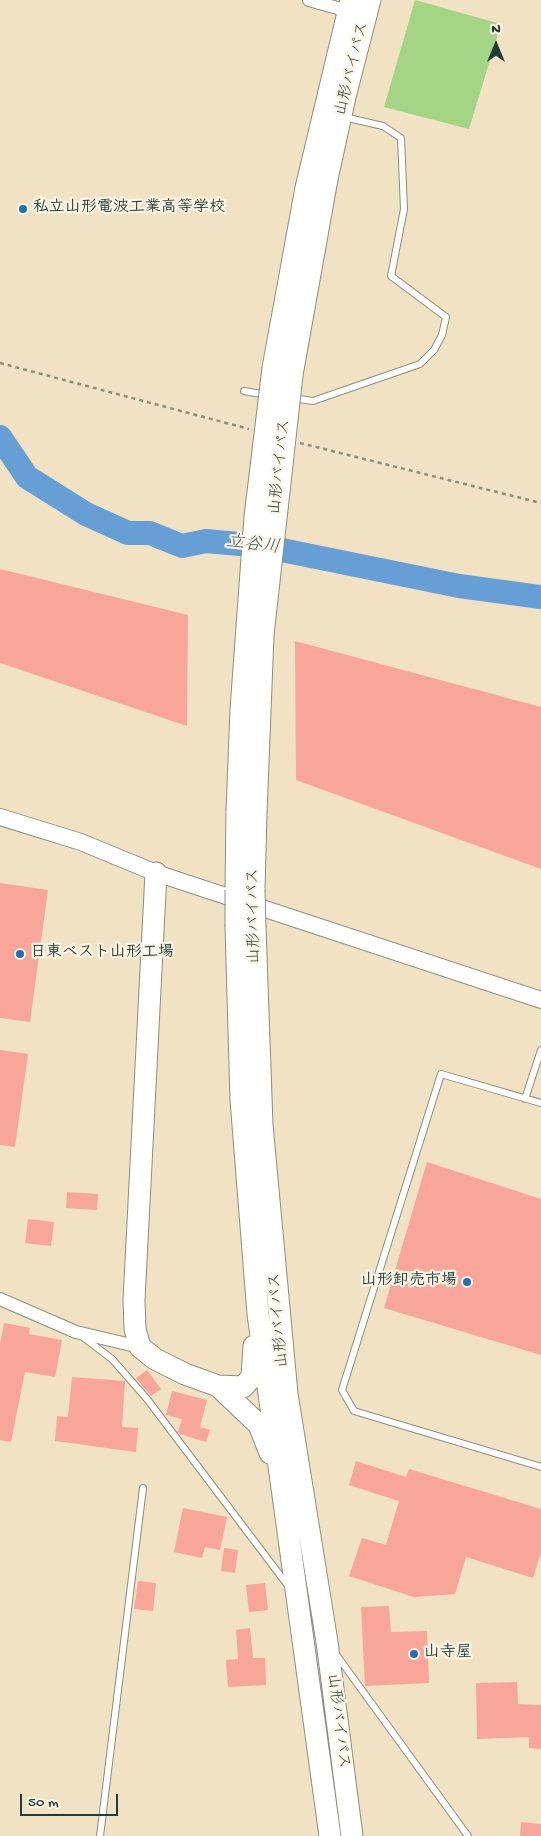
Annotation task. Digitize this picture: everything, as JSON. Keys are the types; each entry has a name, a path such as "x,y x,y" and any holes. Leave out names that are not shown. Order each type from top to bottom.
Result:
{"highway":[{"name":"山形バイパス","path":"283,371 341,115 370,0"},
{"name":"山形バイパス","path":"350,5 306,188 283,371 263,635 246,812 245,890 246,928 262,1125 287,1394 327,1642 352,1836"},
{"path":"156,873 134,1300 135,1329 140,1347 155,1359 170,1367 218,1386 243,1386 252,1377 254,1355 246,1284 248,1251 252,1234"},
{"name":"山形バイパス","path":"246,928 241,1100 258,1314 330,1836"},
{"path":"218,1386 259,1425 266,1442 272,1460 290,1589 304,1640"}],"street":[{"path":"308,0 350,5"},
{"path":"0,817 81,842 156,873 541,1000"},
{"path":"0,1299 76,1332 140,1347"}],"lane":[{"path":"284,397 313,401 420,364 434,350 442,336 446,317 391,276 404,209 401,138 384,126 354,121 341,115"},
{"path":"244,391 274,396"},
{"path":"525,1099 541,1050"},
{"path":"541,1104 441,1074 342,1390 354,1411 541,1467"},
{"path":"76,1332 112,1359 147,1399 290,1589"},
{"path":"100,1836 143,1488"},
{"path":"327,1642 468,1836"}],"green space":[{"path":"415,0 501,24 469,129 384,107"}],"building":[{"path":"0,569 188,615 187,726 0,663"},
{"path":"295,641 541,707 541,869 296,780"},
{"name":"日東ベスト山形工場","path":"0,883 48,890 30,1022 0,1018"},
{"path":"0,1050 28,1054 15,1147 0,1145"},
{"name":"山形卸売市場","path":"427,1162 541,1199 541,1355 384,1308"},
{"path":"67,1192 98,1194 97,1210 66,1208"},
{"path":"28,1219 54,1222 51,1246 25,1243"},
{"path":"4,1323 30,1328 29,1334 62,1340 55,1377 25,1372 11,1442 0,1440 0,1344"},
{"path":"147,1370 161,1389 151,1396 136,1378"},
{"path":"72,1377 125,1381 122,1427 138,1428 136,1452 55,1441 57,1416 68,1417"},
{"path":"172,1391 207,1400 200,1427 210,1430 206,1442 180,1434 178,1432 182,1419 166,1415"},
{"path":"356,1461 406,1477 409,1469 541,1509 541,1552 533,1578 466,1557 455,1594 414,1597 349,1576 362,1538 386,1545 399,1501 349,1485"},
{"path":"183,1508 227,1517 220,1550 205,1547 202,1558 174,1552"},
{"path":"224,1548 238,1550 235,1573 221,1571"},
{"path":"138,1581 156,1583 153,1611 134,1609"},
{"path":"265,1583 268,1610 249,1612 246,1585"},
{"path":"389,1606 391,1632 427,1631 429,1683 365,1686 361,1607"},
{"path":"250,1628 253,1658 265,1658 266,1685 228,1687 226,1660 238,1659 236,1630"},
{"path":"517,1682 518,1704 541,1705 541,1749 529,1748 529,1737 477,1739 476,1683"},
{"path":"521,1822 541,1824 541,1836 520,1836"}],"waterway":[{"name":"立谷川","path":"0,437 27,477 86,514 128,533 150,533 182,546 206,541 262,546 459,586 541,597"}],"place":[{"name":"私立山形電波工業高等学校","path":"23,209"},
{"name":"日東ベスト山形工場","path":"20,954"},
{"name":"山形卸売市場","path":"467,1282"},
{"name":"山寺屋","path":"414,1654"}]}
